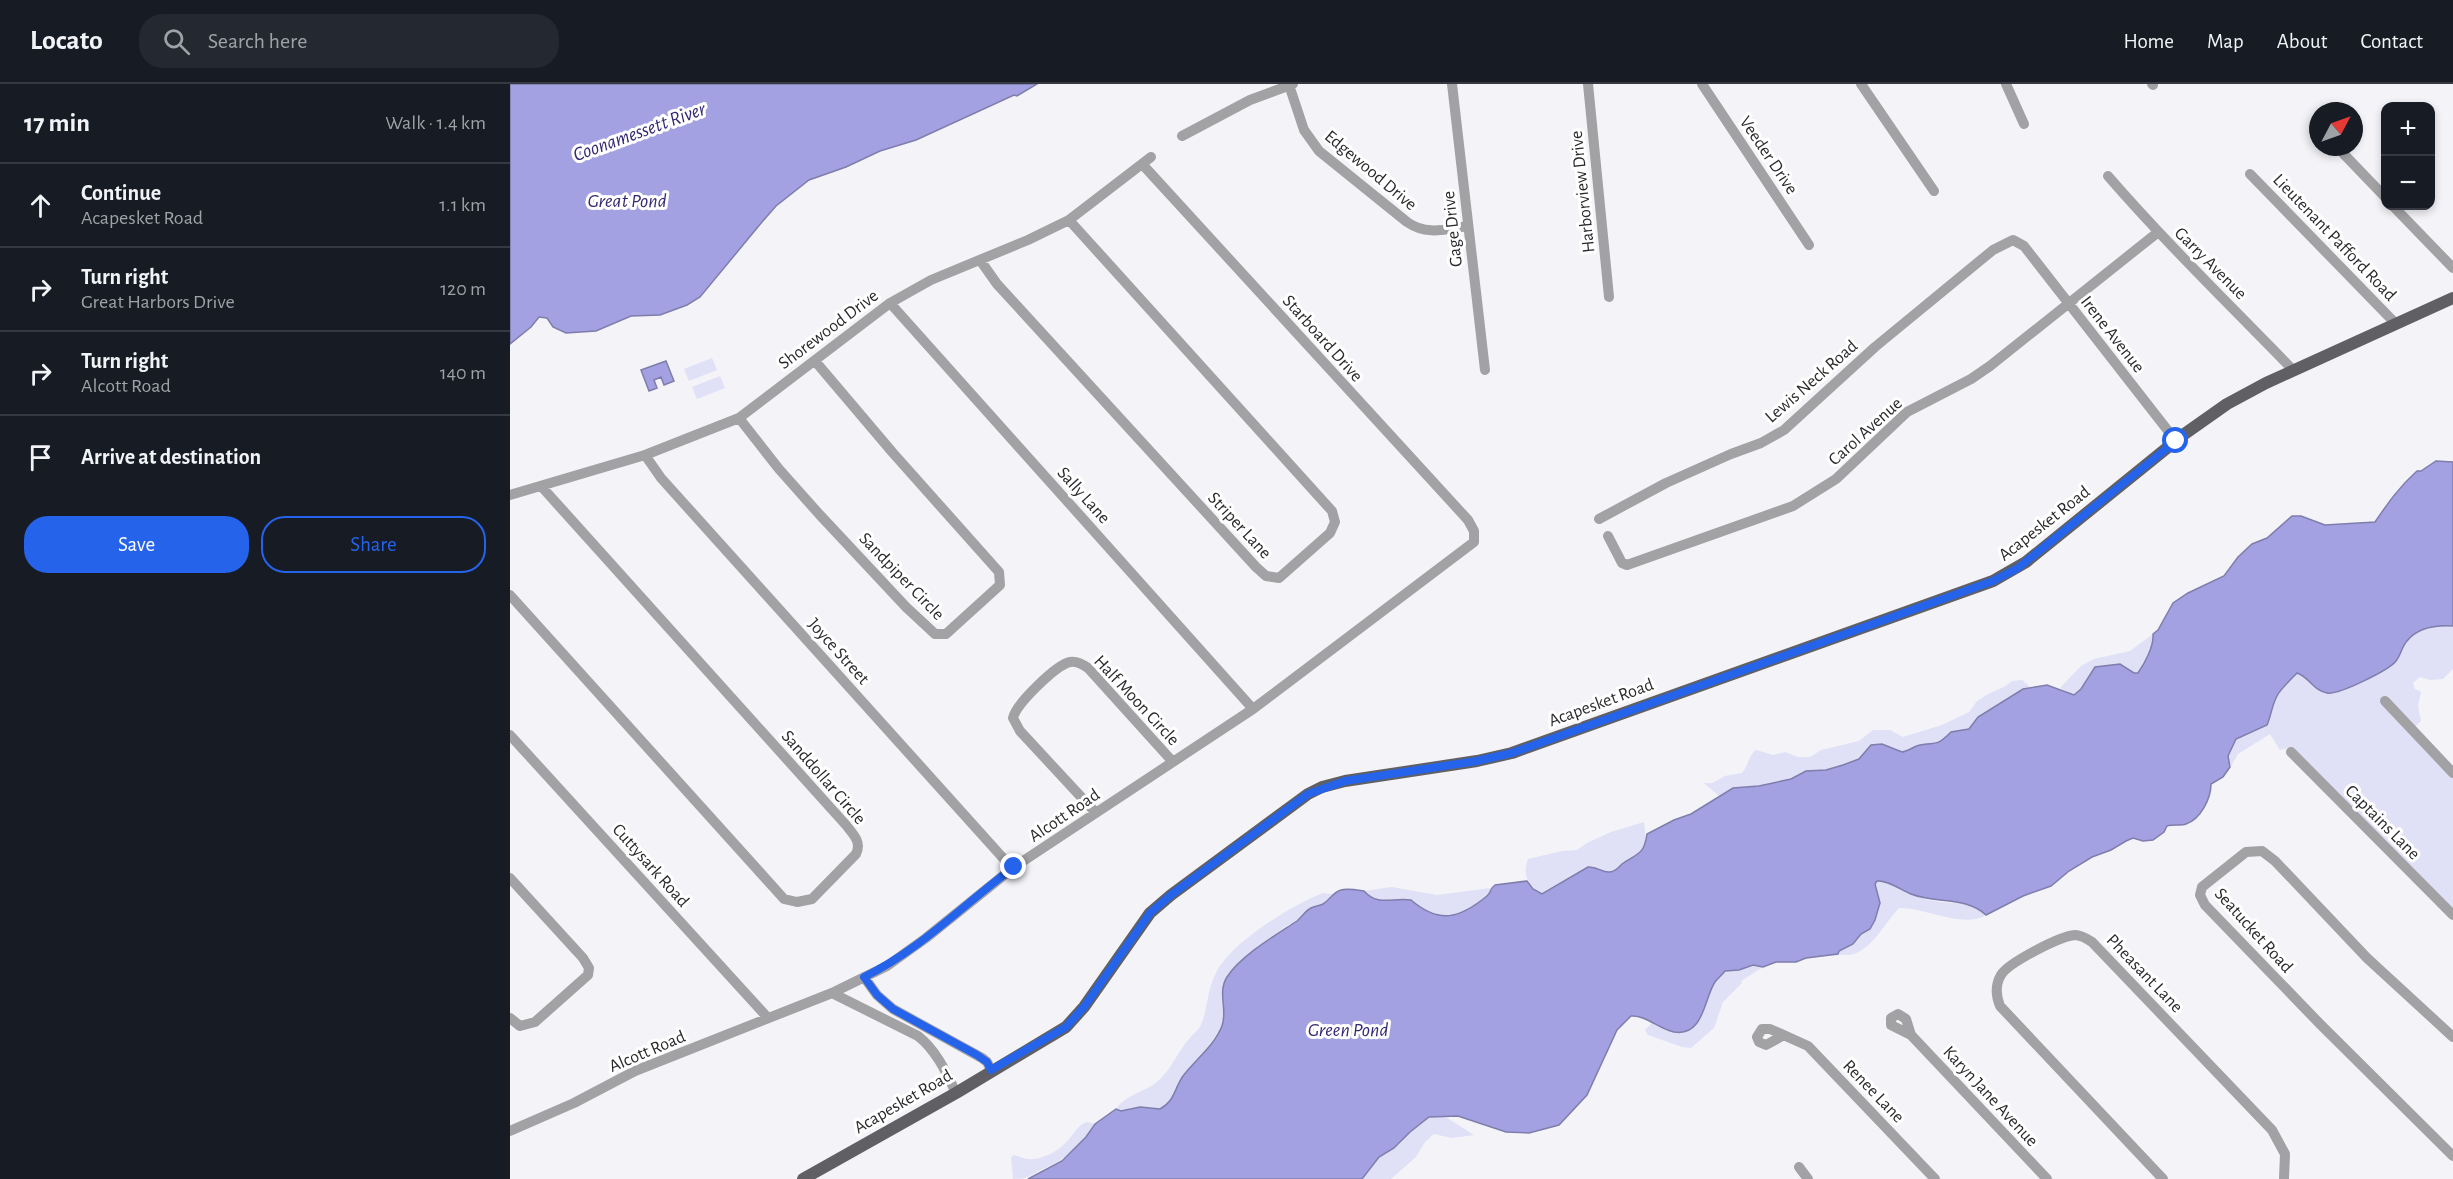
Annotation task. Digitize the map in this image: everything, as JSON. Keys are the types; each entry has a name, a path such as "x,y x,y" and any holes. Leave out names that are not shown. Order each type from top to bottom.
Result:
{"main road":[{"name":"Acapesket Road","path":"803,1179 1066,1027 1084,1007 1150,913 1205,869 1315,790 1345,781 1477,761 1512,753 1993,581 2018,568 2176,441 2228,404 2293,370 2453,298"}],"street":[{"name":"Gage Drive","path":"1452,84 1485,370"},
{"name":"Harborview Drive","path":"1588,84 1610,297"},
{"name":"Veeder Drive","path":"1702,84 1809,245"},
{"path":"1862,84 1934,191"},
{"path":"2006,84 2024,124"},
{"name":"Edgewood Drive","path":"1291,85 1304,130 1319,151 1407,222 1430,232 1468,226"},
{"path":"1182,136 1250,100 1291,85"},
{"path":"2345,156 2381,194"},
{"name":"Shorewood Drive","path":"510,495 645,455 739,418 890,303 931,280 1069,220 1147,161"},
{"name":"Starboard Drive","path":"1147,161 1468,520 1475,536"},
{"name":"Lieutenant Pafford Road","path":"2250,174 2396,324"},
{"name":"Garry Avenue","path":"2108,176 2157,233 2201,274 2293,370"},
{"path":"2397,210 2453,268"},
{"name":"Striper Lane","path":"980,260 997,284 1256,567 1266,576 1279,578 1330,533 1335,522 1332,511 1069,220"},
{"name":"Carol Avenue","path":"1608,536 1622,563 1627,565 1793,506 1836,478 1907,412 1971,379 2069,305 2157,233"},
{"name":"Lewis Neck Road","path":"1599,519 1666,483 1777,435 1875,347 1993,250 2013,240 2024,246"},
{"name":"Irene Avenue","path":"2024,246 2176,441"},
{"name":"Sally Lane","path":"890,303 1253,709"},
{"name":"Sandpiper Circle","path":"739,418 780,470 906,608 935,634 946,634 1000,585 999,572 815,361"},
{"name":"Joyce Street","path":"645,455 661,478 1012,868"},
{"name":"Sanddollar Circle","path":"510,594 784,899 797,902 812,899 856,854 857,840 846,825 541,486"},
{"name":"Alcott Road","path":"510,1131 574,1103 635,1071 832,993 887,966 1012,868 1253,709 1418,586 1474,542 1475,536"},
{"name":"Half Moon Circle","path":"1096,813 1020,731 1013,718 1017,706 1059,667 1077,662 1088,668 1173,762"},
{"path":"2385,701 2453,773"},
{"name":"Cuttysark Road","path":"510,735 768,1018"},
{"name":"Captains Lane","path":"2291,752 2453,915"},
{"name":"Seatucket Road","path":"2453,1037 2375,966 2275,861 2262,851 2246,852 2202,887 2200,895 2205,905 2320,1024 2453,1156"},
{"path":"510,878 583,958 589,971 588,975 535,1022 520,1026 510,1017"},
{"name":"Pheasant Lane","path":"2163,1179 2000,1006 1996,996 1998,981 2010,965 2064,938 2079,936 2092,942 2272,1130 2284,1154 2284,1179"},
{"path":"864,977 877,995 893,1009 977,1055 987,1062 991,1070"},
{"path":"832,993 918,1036 936,1055 956,1092"},
{"name":"Renee Lane","path":"1784,1035 1808,1046 1935,1179"},
{"name":"Karyn Jane Avenue","path":"1911,1035 2047,1179"},
{"path":"1799,1167 1808,1179"}],"shaded area":[{"path":"712,358 717,370 689,381 684,369"},
{"path":"720,376 725,388 697,399 692,387"},
{"path":"2440,625 2453,626 2453,669 2443,679 2430,680 2420,677 2413,683 2415,689 2421,692 2418,706 2421,721 2415,727 2453,778 2453,909 2292,747 2280,750 2270,734 2238,754 2231,766 2228,756 2236,739 2267,725 2278,693 2297,673 2323,692 2334,693 2364,681 2385,669 2398,658 2411,636"},
{"path":"2153,634 2151,649 2138,673 2120,664 2090,673 2081,689 2074,695 2060,688 2081,666 2094,659 2130,651"},
{"path":"2022,680 2030,687 1997,705 1969,730 1951,732 1937,743 1918,746 1902,752 1882,744 1871,745 1859,759 1843,765 1826,770 1806,771 1791,779 1759,786 1733,788 1719,796 1704,783 1712,783 1725,776 1742,773 1756,750 1773,755 1785,752 1798,757 1810,757 1821,750 1859,741 1873,730 1890,730 1903,737 1942,725 1969,712 1977,701 1990,693 2012,681"},
{"path":"1644,822 1646,840 1639,855 1612,872 1592,866 1542,894 1530,884 1526,875 1528,859 1577,850 1611,832"},
{"path":"1881,880 1929,900 1959,903 1980,910 1986,915 1967,920 1899,908 1866,947 1848,955 1838,954 1838,951 1853,944 1861,934 1870,929 1879,910 1879,897 1875,884"},
{"path":"1392,887 1437,895 1491,888 1491,892 1467,910 1453,916 1440,917 1411,900 1380,900 1369,896 1364,891"},
{"path":"1323,893 1333,894 1322,905 1313,907 1296,922 1268,939 1240,961 1229,973 1222,997 1224,1014 1222,1027 1183,1077 1170,1102 1160,1109 1140,1107 1120,1111 1116,1109 1127,1099 1157,1082 1167,1072 1185,1043 1201,1025 1213,979 1223,961 1263,926 1295,906"},
{"path":"1753,965 1763,967 1741,981 1742,983 1723,1002 1714,1028 1691,1048 1648,1035 1645,1030 1652,1023 1675,1032 1689,1029 1701,1015 1717,978 1725,972"},
{"path":"1444,1116 1474,1135 1452,1138 1434,1134 1425,1142 1416,1157 1391,1179 1362,1179 1379,1157 1399,1144 1410,1131 1429,1117"},
{"path":"1087,1122 1095,1124 1066,1156 1030,1176 1013,1179 1011,1157 1014,1155 1024,1159 1033,1159 1045,1156 1062,1146 1079,1127"}],"water":[{"name":"Great Pond","path":"510,84 1037,84 1017,96 1014,95 916,140 880,151 846,167 809,180 776,206 700,297 687,305 660,315 631,316 596,331 566,333 553,327 547,318 539,317 531,327 510,344"},
{"path":"666,361 674,381 664,385 661,377 654,380 657,388 649,391 641,370"},
{"name":"Green Pond","path":"2436,461 2453,462 2453,626 2434,627 2416,633 2405,643 2398,659 2392,665 2363,681 2333,693 2322,692 2297,673 2278,694 2267,725 2236,739 2228,756 2230,767 2223,777 2211,784 2201,813 2184,825 2167,826 2164,832 2153,840 2143,841 2133,838 2126,841 2092,857 2069,871 2051,886 2023,896 1986,915 1969,905 1921,897 1877,881 1875,884 1880,903 1875,920 1870,929 1838,954 1725,971 1711,989 1697,1023 1692,1029 1684,1032 1674,1032 1637,1016 1631,1016 1617,1030 1587,1095 1559,1125 1529,1133 1506,1132 1458,1116 1429,1117 1394,1148 1379,1157 1362,1179 1028,1179 1062,1161 1086,1137 1095,1124 1116,1109 1121,1111 1140,1107 1160,1109 1165,1106 1183,1076 1219,1033 1224,1020 1224,983 1233,969 1269,939 1297,921 1309,909 1323,904 1338,891 1347,889 1364,891 1369,896 1380,900 1411,900 1431,913 1449,916 1477,904 1489,895 1495,885 1527,881 1533,889 1542,894 1588,867 1612,872 1642,850 1647,834 1691,814 1733,788 1759,786 1791,779 1806,771 1826,770 1843,765 1859,759 1871,745 1882,744 1902,752 1918,746 1937,743 1951,732 1969,729 1978,717 2023,689 2047,685 2074,695 2081,689 2095,667 2120,664 2138,673 2151,649 2153,634 2158,630 2173,603 2188,593 2224,576 2238,557 2252,544 2267,538 2292,516 2301,516 2325,525 2375,522 2394,495 2417,471 2421,471"}],"route":[{"path":"1014,867 911,949 887,966 864,977 877,995 893,1009 977,1055 987,1062 991,1070 1066,1027 1084,1007 1131,936 1150,913 1205,869 1315,790 1333,783 1490,759 1512,753 1993,581 2018,568 2176,441"}],"water label":[{"name":"Coonamessett River","path":"639,131"}]}
